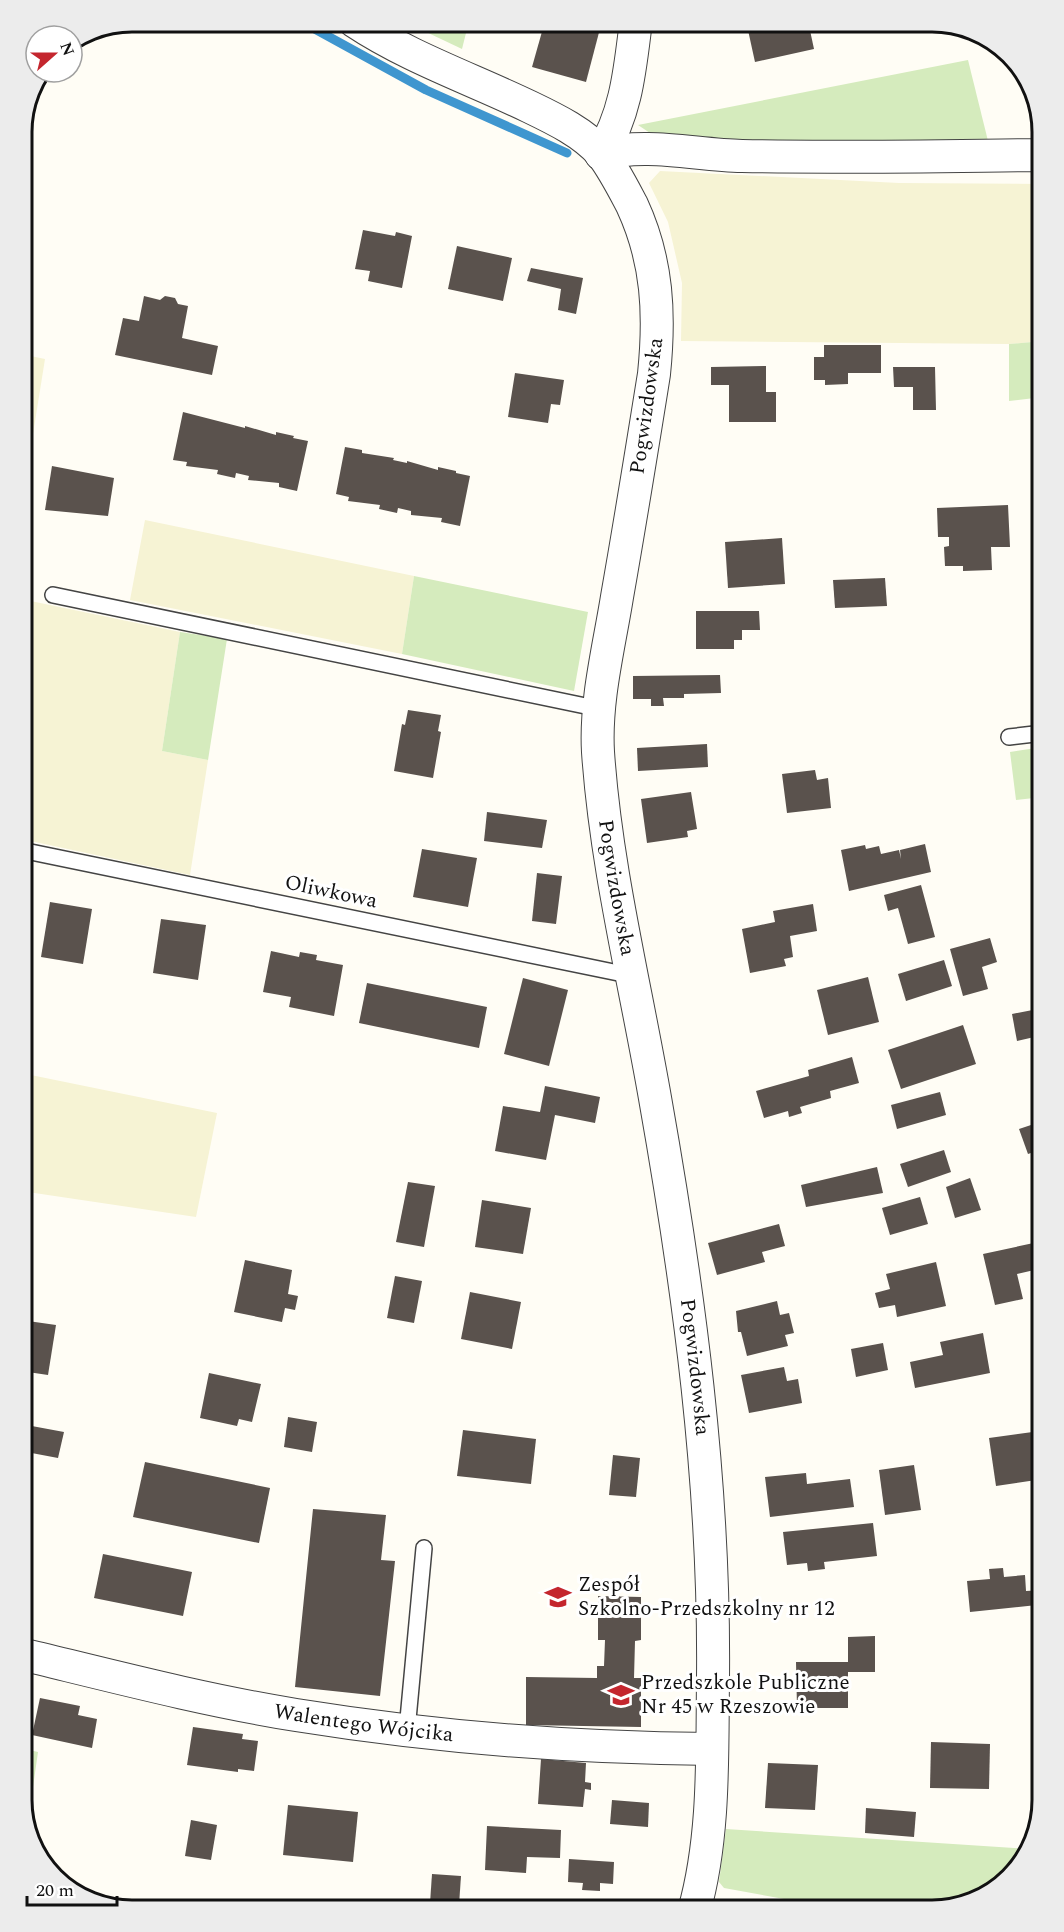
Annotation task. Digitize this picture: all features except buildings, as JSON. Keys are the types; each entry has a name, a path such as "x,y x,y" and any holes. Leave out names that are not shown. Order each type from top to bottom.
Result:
{"street":[{"name":"Pogwizdowska","path":"374,32 418,56 554,119 579,135 601,154 622,185 641,226 652,262 658,324 654,374 600,709 598,745 601,785 674,1210 700,1398 711,1551 712,1749 708,1823 697,1900"},
{"path":"601,154 620,120 626,95 635,32"},
{"path":"601,154 619,149 641,149 736,156 849,158 1032,155"},
{"name":"Walentego Wójcika","path":"32,1657 140,1684 294,1715 407,1730 589,1747 712,1749"}],"lane":[{"path":"53,595 600,709"},
{"path":"1009,737 1032,734"},
{"name":"Oliwkowa","path":"32,852 633,976"},
{"path":"407,1730 424,1548"}],"shaded area":[{"path":"660,171 899,183 1032,184 1032,342 1009,344 681,341 682,283 668,222 649,183"},
{"path":"32,356 45,359 32,440"},
{"path":"145,520 414,576 402,654 130,600"},
{"path":"32,601 180,632 162,751 208,760 190,875 32,841"},
{"path":"32,1075 217,1113 196,1217 32,1193"}],"green space":[{"path":"426,32 466,32 462,49"},
{"path":"968,60 989,145 738,144 656,137 638,125"},
{"path":"1032,342 1032,398 1009,401 1009,344"},
{"path":"414,576 588,612 574,691 402,654"},
{"path":"180,632 227,639 208,760 162,751"},
{"path":"1032,749 1032,798 1016,800 1010,752"},
{"path":"32,1751 38,1752 32,1794"},
{"path":"726,1829 1020,1848 993,1880 971,1893 952,1899 790,1900 724,1888 719,1882"}],"waterway":[{"path":"320,32 426,90 567,153"}],"place":[{"name":"Zespół Szkolno-Przedszkolny nr 12","path":"558,1597"},
{"name":"Przedszkole Publiczne Nr 45 w Rzeszowie","path":"621,1695"}]}
